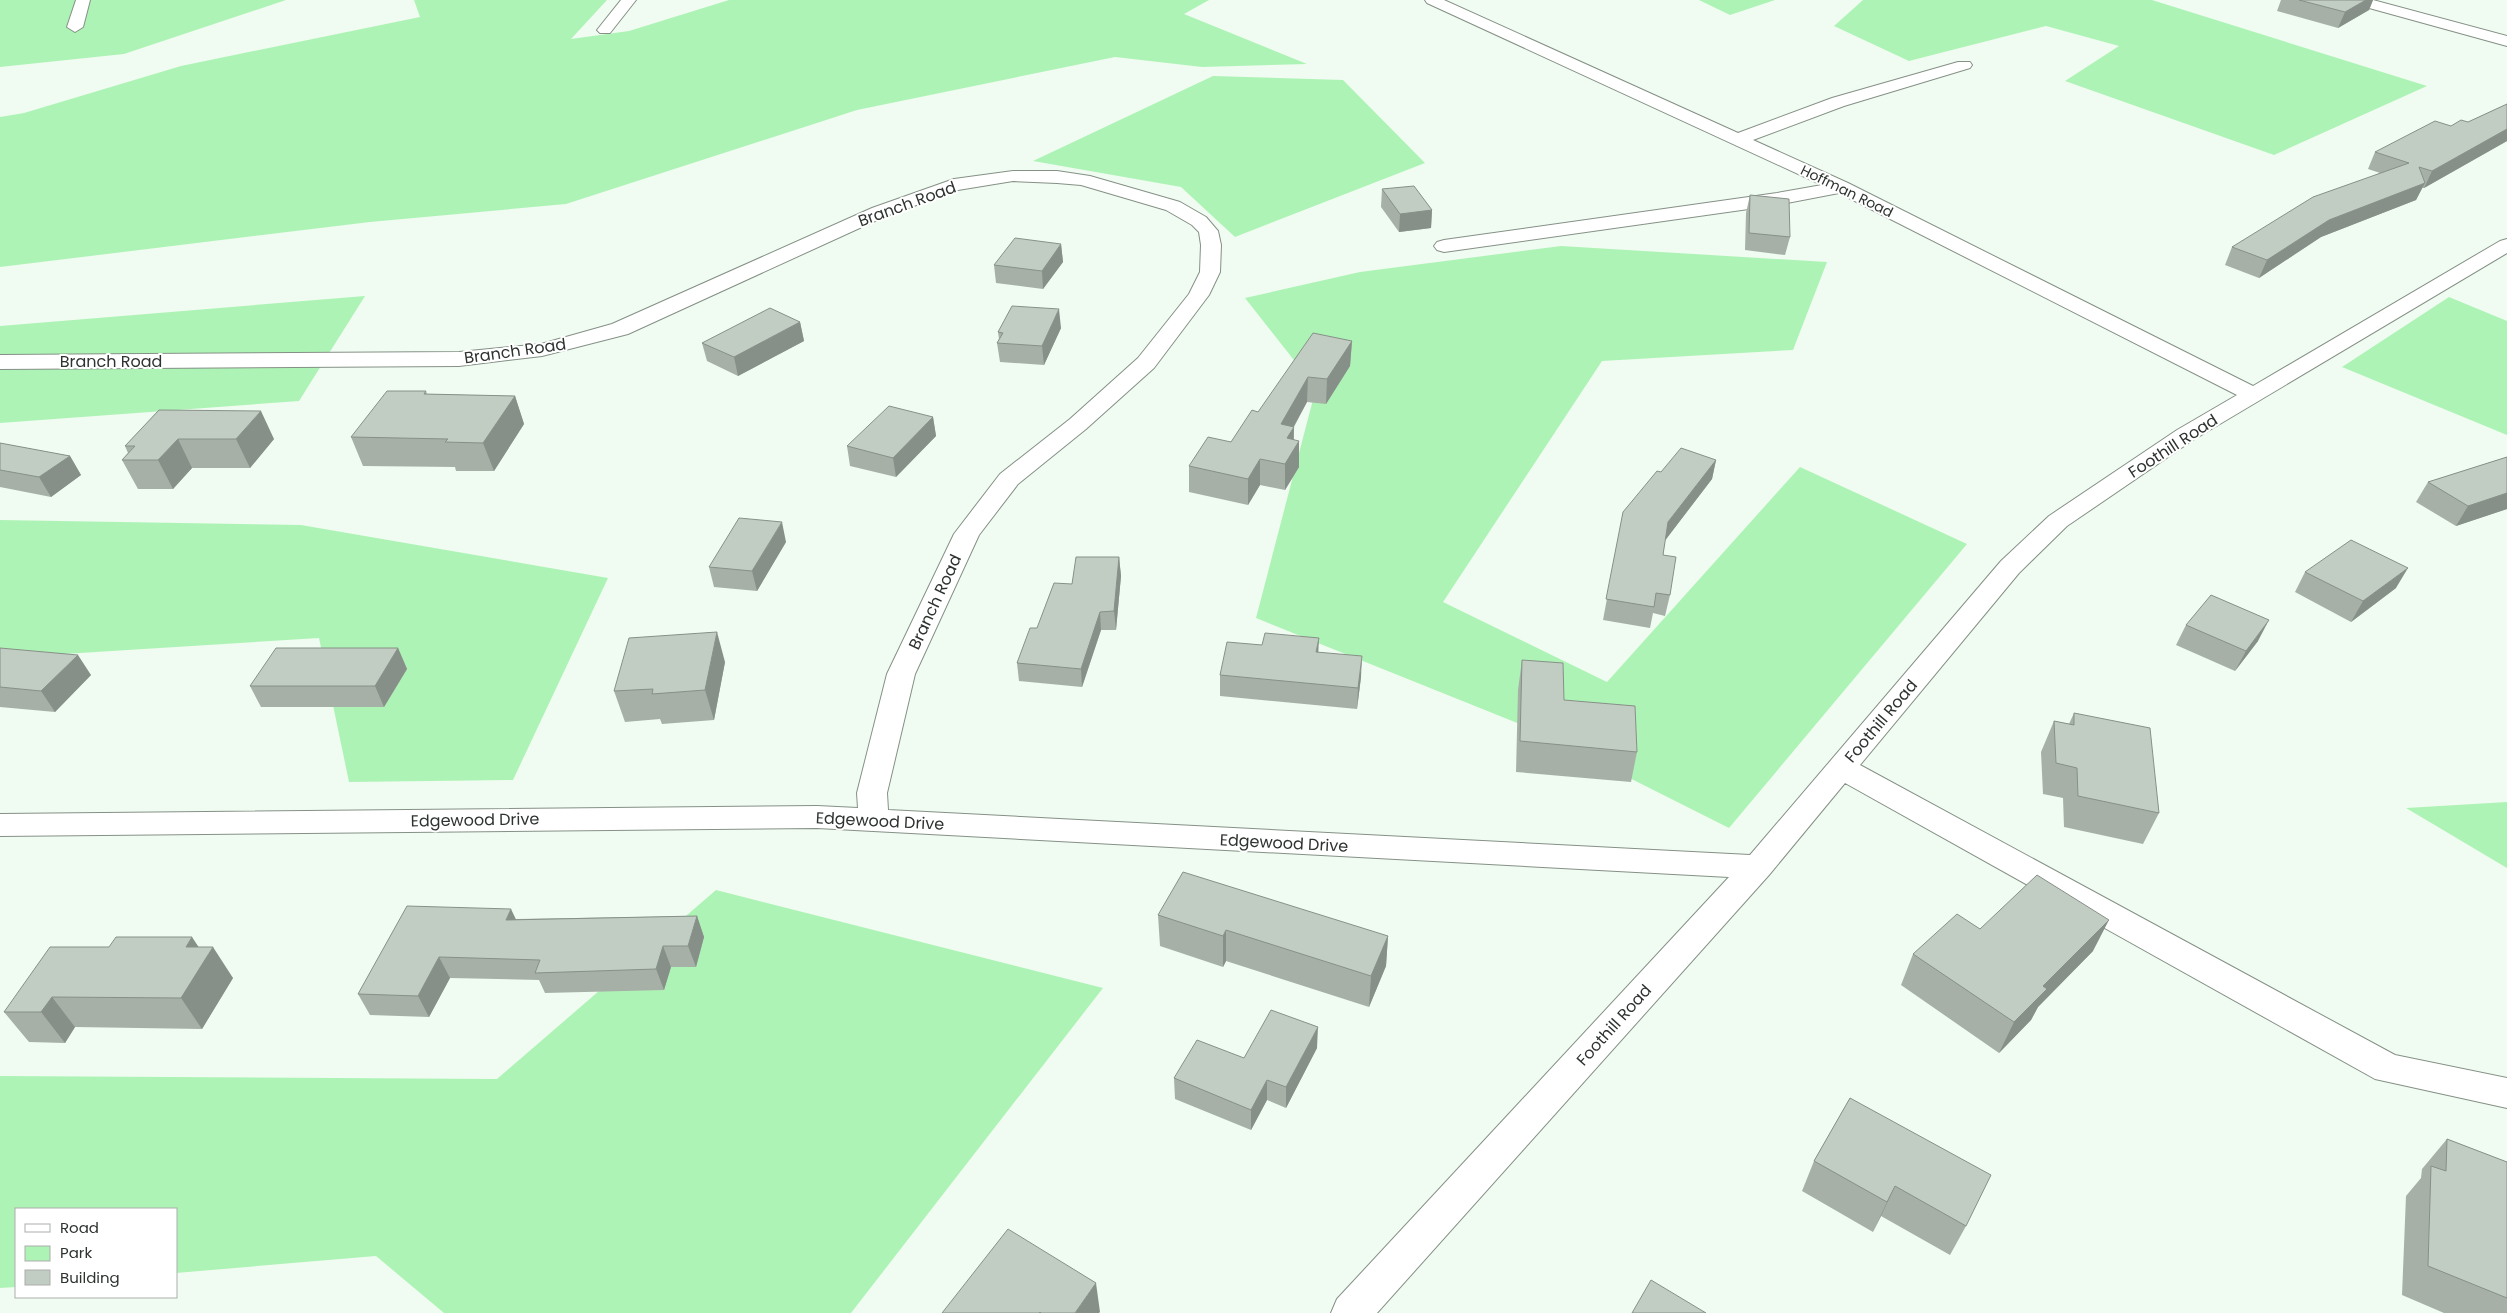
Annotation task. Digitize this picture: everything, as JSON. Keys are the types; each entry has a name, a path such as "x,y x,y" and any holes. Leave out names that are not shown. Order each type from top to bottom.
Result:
{"street":[{"path":"75,27 83,0"},
{"path":"605,30 629,0"},
{"name":"Hoffman Road","path":"1432,0 1841,187 2254,395"},
{"path":"2356,0 2507,42"},
{"path":"1738,139 1838,102 1964,65"},
{"name":"Branch Road","path":"0,362 388,360 506,355 579,342 620,328 879,212 954,185 1013,176 1057,177 1083,180 1173,206 1199,221 1208,231 1211,245 1210,272 1200,295 1146,363 1078,424 1009,479 967,534 901,674 872,793 874,821"},
{"path":"1444,246 1777,199 1841,187"},
{"name":"Foothill Road","path":"1351,1313 1758,867 2010,567 2058,521 2185,435 2507,245"},
{"path":"1841,768 2388,1068 2507,1093"},
{"name":"Edgewood Drive","path":"0,825 817,817 1758,867"}],"green space":[{"path":"0,0 286,0 124,54 0,67"},
{"path":"414,0 607,0 571,39 629,31 729,0 1209,0 1184,14 1307,64 1202,67 1115,57 857,110 566,204 370,222 0,267 0,117 24,113 181,66 420,17"},
{"path":"1699,0 1775,0 1730,15"},
{"path":"1863,0 2152,0 2427,86 2274,155 2065,81 2119,46 2046,26 1909,61 1834,26"},
{"path":"1213,76 1343,80 1425,163 1235,237 1181,187 1033,161"},
{"path":"1561,246 1827,262 1793,350 1602,361 1443,602 1607,682 1800,467 1967,544 1729,828 1532,729 1256,618 1316,388 1245,298 1360,272"},
{"path":"365,296 299,401 0,423 0,326"},
{"path":"2449,297 2507,321 2507,435 2342,367"},
{"path":"0,520 301,525 608,578 513,780 349,782 319,638 0,658"},
{"path":"2507,802 2507,868 2406,808"},
{"path":"716,890 1103,988 851,1313 444,1313 376,1256 178,1273 178,1208 15,1208 15,1287 0,1288 0,1076 497,1079"}],"building":[{"path":"2299,0 2366,0 2345,12"},
{"path":"2507,104 2507,129 2432,171 2419,167 2425,183 2329,220 2267,260 2232,247 2313,197 2409,163 2375,152 2435,121 2451,126 2461,120 2468,122"},
{"path":"1414,186 1432,210 1400,214 1382,189"},
{"path":"1750,195 1789,199 1790,237 1749,233"},
{"path":"1015,238 1061,244 1042,271 994,265"},
{"path":"1012,306 1059,309 1042,346 997,343 1003,333 998,332"},
{"path":"770,308 800,322 734,357 702,343"},
{"path":"1313,333 1352,341 1327,379 1308,377 1281,424 1294,427 1287,438 1299,441 1285,464 1260,459 1248,479 1189,466 1208,437 1231,442 1252,410 1258,412"},
{"path":"387,391 426,391 424,394 515,396 483,443 445,442 448,439 351,437"},
{"path":"889,406 933,417 893,458 847,446"},
{"path":"159,410 261,411 236,439 178,439 158,460 122,460 135,446 125,446"},
{"path":"0,443 70,456 39,477 0,470"},
{"path":"1681,448 1716,460 1668,522 1663,555 1676,557 1670,595 1656,593 1654,607 1606,599 1623,512 1657,471 1661,472"},
{"path":"2507,457 2507,493 2468,506 2428,482"},
{"path":"739,518 782,522 752,571 709,567"},
{"path":"2351,540 2408,568 2363,601 2305,572"},
{"path":"1076,557 1119,557 1114,611 1100,612 1081,669 1017,663 1030,628 1037,628 1054,583 1072,584"},
{"path":"2211,595 2269,620 2246,651 2186,625"},
{"path":"717,632 705,690 652,694 653,689 614,691 629,638"},
{"path":"1265,633 1319,638 1316,652 1362,656 1358,688 1220,675 1227,642 1262,645"},
{"path":"0,648 78,655 41,691 0,687"},
{"path":"276,648 398,648 375,686 250,686"},
{"path":"1522,660 1563,663 1564,700 1635,706 1637,752 1520,741"},
{"path":"2074,713 2150,728 2159,813 2078,796 2077,768 2056,763 2054,721 2074,725"},
{"path":"1183,872 1388,936 1371,976 1226,930 1223,936 1158,915"},
{"path":"2037,875 2109,920 2043,986 2047,989 2014,1022 1913,954 1957,914 1980,929"},
{"path":"407,906 511,909 506,920 697,916 688,946 663,946 656,969 535,973 540,960 439,957 418,996 358,994"},
{"path":"116,937 192,937 186,947 213,947 181,998 52,997 41,1012 4,1012 50,947 109,947"},
{"path":"1271,1010 1318,1027 1286,1087 1267,1080 1251,1110 1174,1078 1197,1040 1244,1058"},
{"path":"1850,1098 1991,1175 1966,1226 1895,1186 1887,1202 1814,1161"},
{"path":"2447,1139 2507,1162 2507,1298 2428,1266 2431,1166 2446,1171"},
{"path":"1008,1229 1096,1283 1075,1313 942,1313"},
{"path":"1651,1280 1706,1313 1632,1313"}]}
